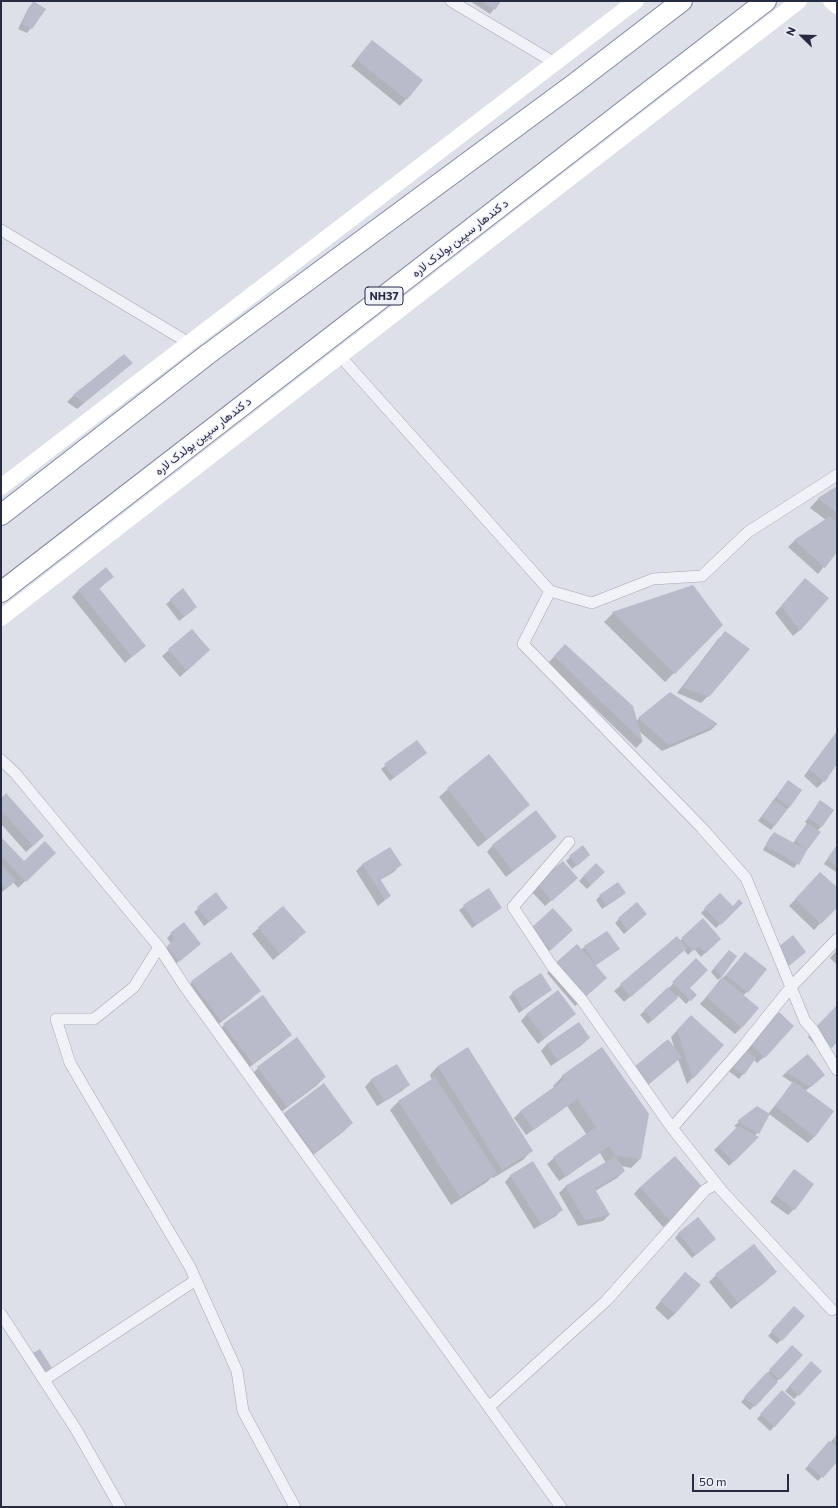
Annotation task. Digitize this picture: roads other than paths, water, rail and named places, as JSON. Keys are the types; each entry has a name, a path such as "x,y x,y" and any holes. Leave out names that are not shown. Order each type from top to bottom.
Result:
{"highway":[{"path":"1,515 208,354 574,84 682,1"},
{"name":"د کندهار سپین بولدک لاره","path":"1,592 766,1"}],"street":[{"path":"451,1 555,63"},
{"path":"1,487 636,1"},
{"path":"1,618 799,1"},
{"path":"832,1 837,6"},
{"path":"1,230 189,343"},
{"path":"340,356 550,591 592,603 653,579 702,576 748,532 837,475"},
{"path":"550,591 523,644 701,827 746,878 805,1021 813,1030 837,1070"},
{"path":"2,761 15,773 159,948 561,1507"},
{"path":"569,842 513,907 552,966 582,1000 672,1128 716,1184 832,1310"},
{"path":"672,1128 742,1048 790,986 837,939"},
{"path":"159,948 134,987 94,1019 56,1019 70,1063 190,1266 237,1371 243,1411 295,1507"},
{"path":"489,1407 606,1300 705,1190 716,1184"},
{"path":"44,1380 196,1280"},
{"path":"1,1314 77,1431 120,1507"}]}
